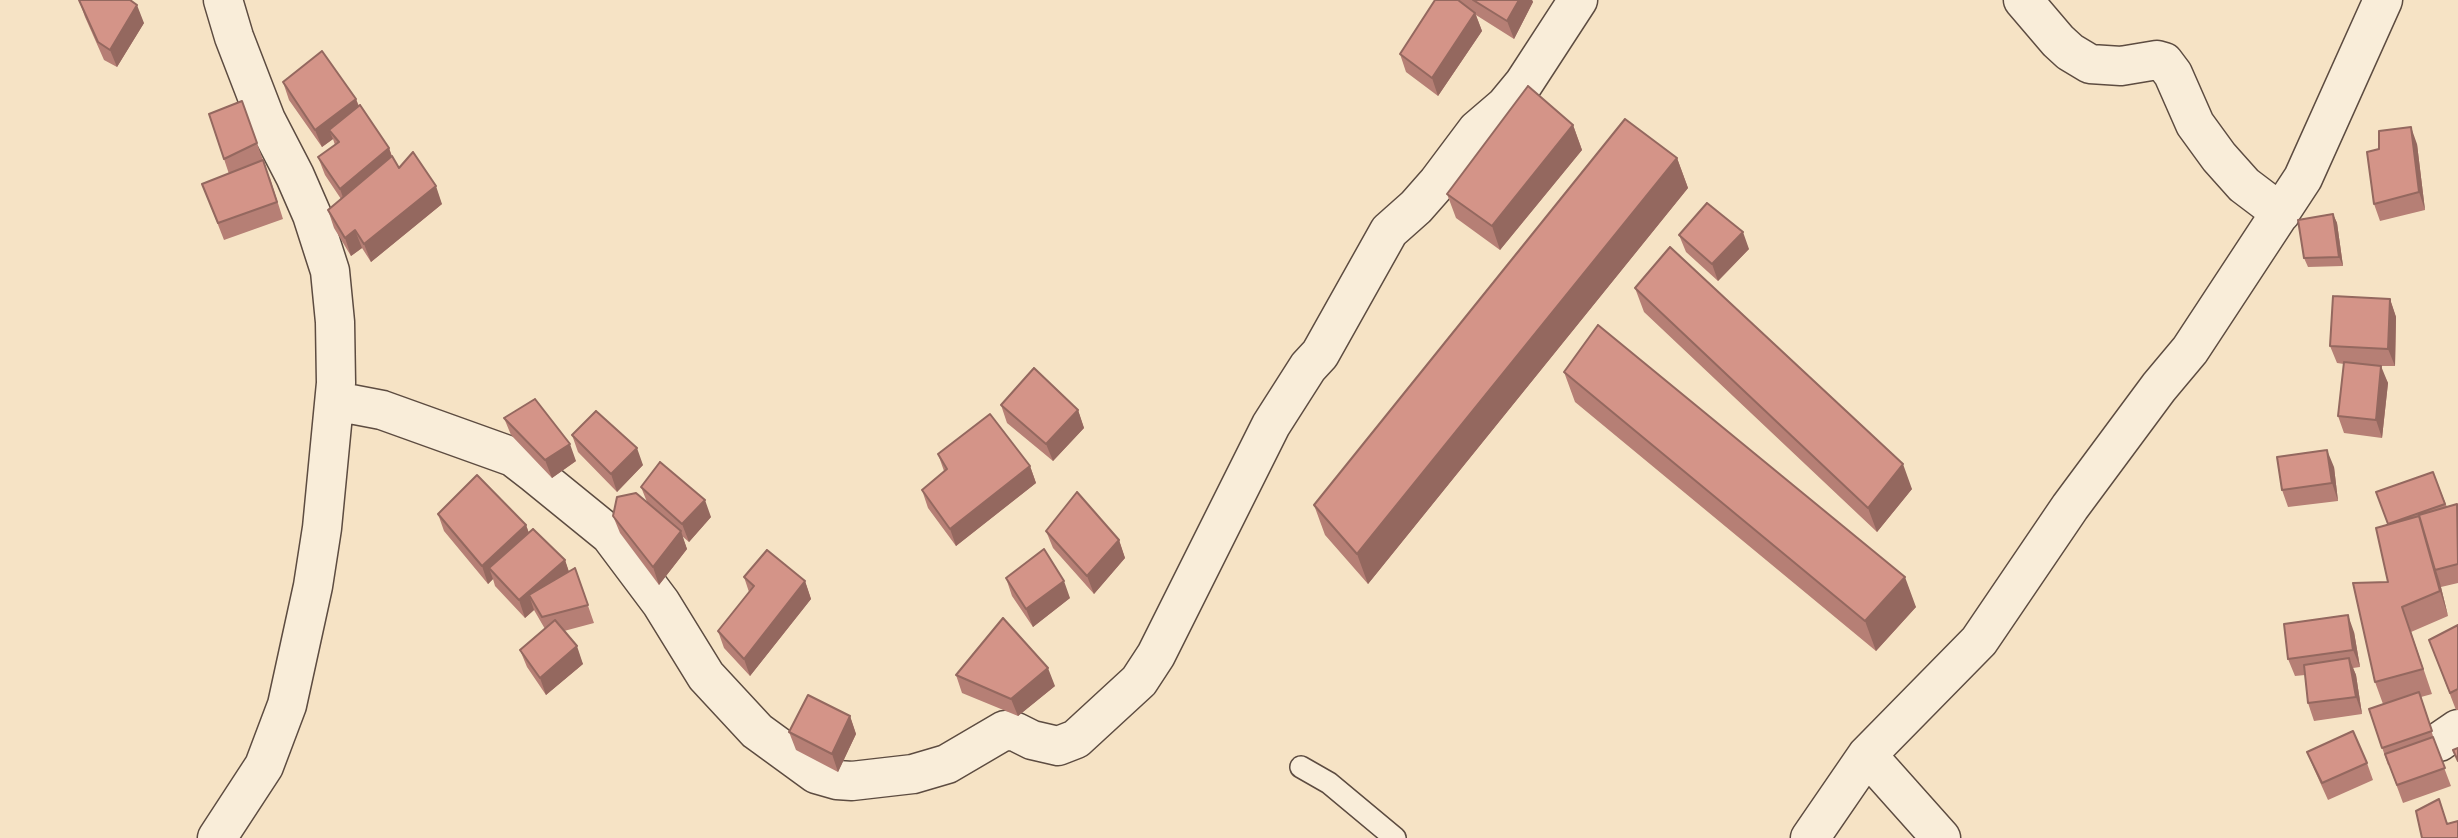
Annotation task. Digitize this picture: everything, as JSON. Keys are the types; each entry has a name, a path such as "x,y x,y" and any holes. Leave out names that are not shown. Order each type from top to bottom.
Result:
{"street":[{"path":"217,838 264,766 287,705 323,528 335,401 335,322 330,271 312,215 266,120 234,37 223,0"},
{"path":"335,401 382,410 513,457 535,474 610,535 660,603 706,676 757,731 816,774 852,781 913,774 947,764 1005,730 1058,746 1082,734 1139,681 1156,655 1271,425 1308,367 1321,354 1389,231 1416,207 1477,130 1505,106 1524,83 1578,0"},
{"path":"2022,0 2058,41 2090,64 2121,66 2157,60 2164,62 2195,124 2219,157 2244,185 2281,213"},
{"path":"1810,838 1867,755 1979,642 2070,507 2159,387 2190,350 2304,178 2384,0"},
{"path":"1867,755 1941,838"}],"lane":[{"path":"1301,767 1329,783 1395,838"}],"building":[{"path":"79,0 130,0 137,5 110,50 98,42"},
{"path":"1435,0 1458,0 1475,13 1432,78 1400,54"},
{"path":"1473,0 1519,0 1507,21"},
{"path":"322,51 356,99 315,130 283,82"},
{"path":"1528,86 1573,125 1492,226 1447,194"},
{"path":"242,101 257,143 224,159 209,114"},
{"path":"360,105 389,148 340,189 318,157 339,142 329,130"},
{"path":"1625,119 1677,158 1357,554 1314,505"},
{"path":"2411,127 2419,192 2374,204 2367,152 2379,149 2379,131"},
{"path":"413,152 436,186 364,244 355,230 345,238 328,210 392,156 399,168"},
{"path":"263,160 277,202 218,223 202,184"},
{"path":"1707,203 1743,232 1712,264 1679,235"},
{"path":"2333,214 2339,257 2304,258 2298,220"},
{"path":"1670,247 1903,464 1868,508 1635,288"},
{"path":"2333,296 2390,299 2388,349 2330,346"},
{"path":"1598,325 1905,577 1865,621 1564,372"},
{"path":"2344,362 2381,366 2376,420 2338,416"},
{"path":"1034,368 1078,410 1046,444 1001,405"},
{"path":"535,399 570,444 545,460 504,418"},
{"path":"596,411 637,448 611,474 572,435"},
{"path":"990,414 1030,466 950,529 922,490 947,469 938,454"},
{"path":"2327,450 2332,483 2282,490 2277,457"},
{"path":"660,462 705,500 682,524 641,487"},
{"path":"2433,472 2445,504 2388,524 2376,492"},
{"path":"477,475 526,525 482,566 438,514"},
{"path":"1077,492 1119,540 1087,576 1046,531"},
{"path":"636,493 681,531 653,567 613,516 617,497"},
{"path":"2457,504 2458,564 2435,570 2419,515"},
{"path":"2419,516 2440,591 2402,607 2423,669 2375,682 2353,583 2388,582 2376,528"},
{"path":"533,529 565,560 519,600 489,568"},
{"path":"1044,549 1064,581 1026,609 1006,578"},
{"path":"767,550 805,581 744,659 718,631 754,586 744,577"},
{"path":"575,568 588,605 542,617 529,595"},
{"path":"2348,615 2353,650 2288,659 2284,624"},
{"path":"1003,618 1048,668 1011,699 956,675"},
{"path":"555,620 577,646 540,678 520,650"},
{"path":"2458,625 2458,689 2450,693 2429,640"},
{"path":"2349,658 2356,697 2308,703 2304,665"},
{"path":"2419,692 2432,731 2382,748 2369,709"},
{"path":"808,695 850,716 832,754 789,732"},
{"path":"2353,731 2367,763 2322,783 2307,752"},
{"path":"2433,737 2445,768 2397,785 2385,754"},
{"path":"2458,748 2458,761 2453,750"},
{"path":"2439,799 2447,824 2458,821 2458,838 2422,838 2416,811"}]}
